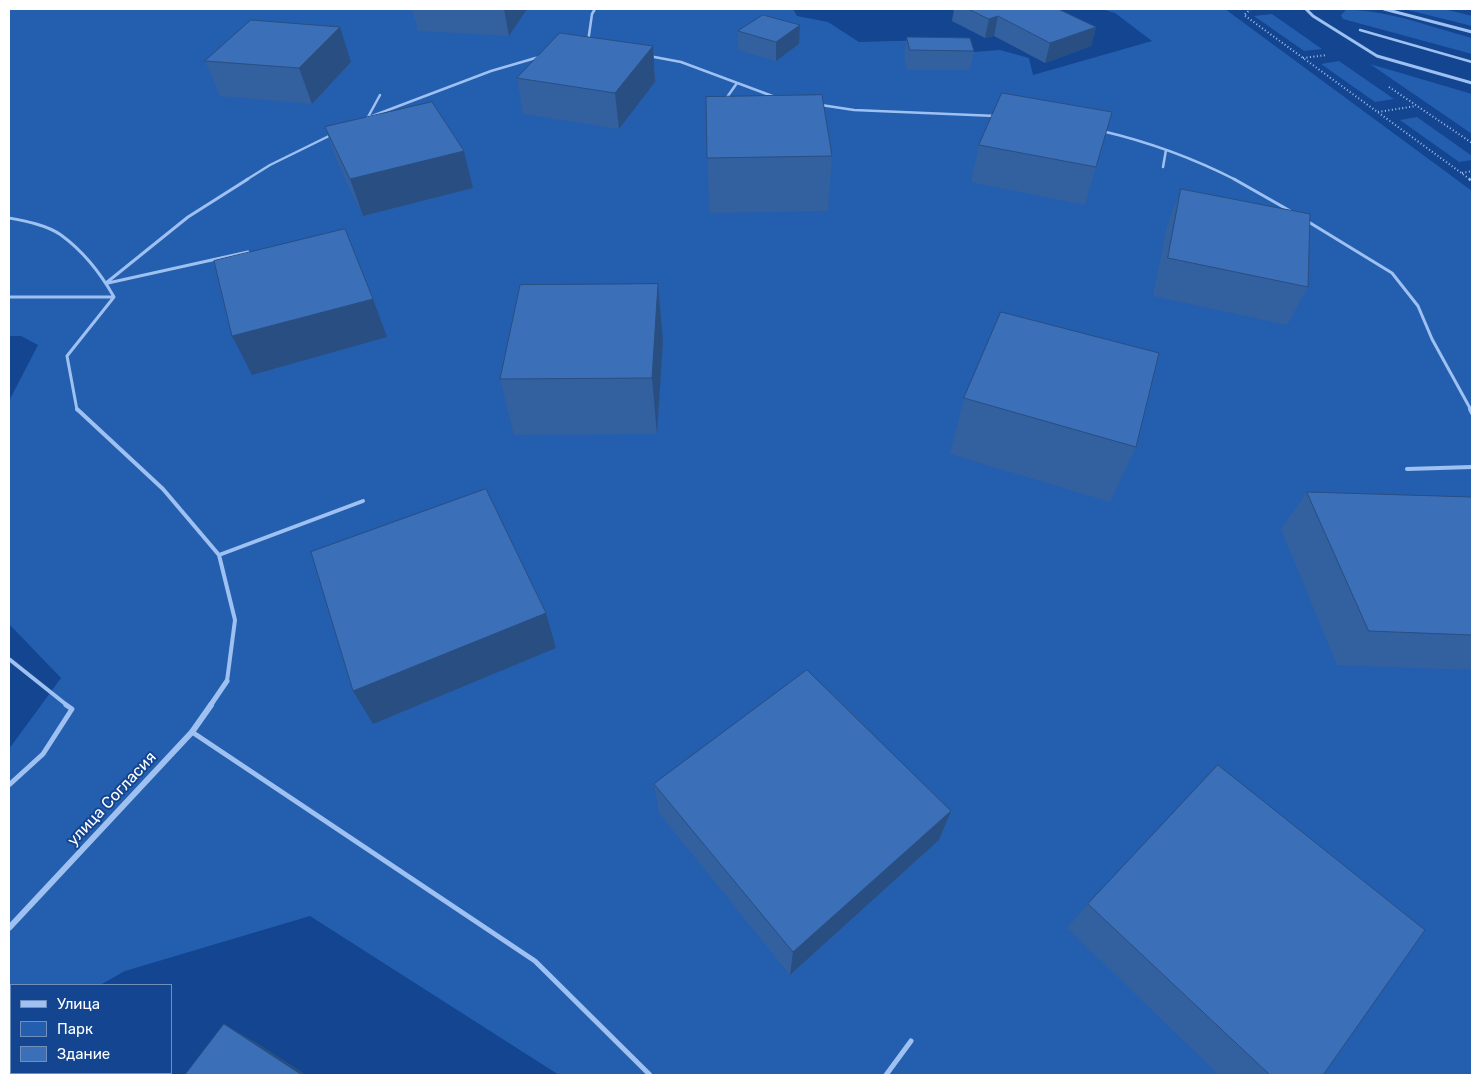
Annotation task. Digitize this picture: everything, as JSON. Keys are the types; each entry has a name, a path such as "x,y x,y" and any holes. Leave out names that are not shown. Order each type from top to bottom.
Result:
{"street":[{"path":"1306,9 1313,16 1377,56 1472,83"},
{"path":"1384,9 1472,32"},
{"name":"улица Согласия","path":"9,928 192,732 227,681"}],"lane":[{"path":"587,46 592,14 595,9"},
{"path":"1360,30 1472,62"},
{"path":"644,56 662,58 714,73 758,92 781,99"},
{"path":"363,120 492,71 540,57"},
{"path":"723,103 737,83"},
{"path":"368,117 380,95"},
{"path":"816,105 854,110 1005,116"},
{"path":"1100,130 1127,136 1188,158 1257,190 1392,272 1418,306 1432,339 1472,413"},
{"path":"106,283 188,217 270,165 331,135"},
{"path":"1163,167 1166,150"},
{"path":"9,218 30,222 60,234 102,275 114,297"},
{"path":"106,283 248,252"},
{"path":"9,297 114,297"},
{"path":"114,297 67,356 77,411 163,489 219,555 235,620 227,681"},
{"path":"1407,468 1472,467"},
{"path":"219,555 363,501"},
{"path":"9,659 72,709 43,754 9,784"},
{"path":"192,732 535,961 650,1075"},
{"path":"886,1075 910,1042"}],"path":[{"path":"1251,9 1244,14 1472,181"},
{"path":"1302,58 1330,54"},
{"path":"1377,112 1417,106"},
{"path":"1461,173 1472,171"}],"green space":[{"path":"9,9 793,9 797,16 828,22 859,42 932,40 974,52 1000,50 1029,58 1033,75 1152,41 1115,13 1102,9 1225,9 1472,191 1472,1075 559,1075 310,916 125,971 102,984 10,984 9,1037 9,749 61,678 9,624 9,401 38,345 21,336 9,336"},
{"path":"1404,9 1444,9 1472,16 1472,26"},
{"path":"1346,10 1393,16 1472,38 1472,54 1343,19 1341,15"},
{"path":"1272,14 1322,49 1304,51 1254,16"},
{"path":"1339,61 1394,99 1375,102 1321,64"},
{"path":"1370,64 1472,94 1472,134"},
{"path":"1417,117 1472,156 1472,160 1459,162 1400,120"}],"building":[{"path":"969,9 1058,9 1096,27 1050,43 998,16 989,19"},
{"path":"763,15 800,25 776,42 738,31"},
{"path":"251,20 340,27 299,68 205,61"},
{"path":"560,33 653,46 615,93 517,78"},
{"path":"907,37 970,38 974,51 910,50"},
{"path":"1002,93 1112,112 1096,167 979,145"},
{"path":"822,95 832,156 707,158 706,97"},
{"path":"432,102 464,151 350,179 325,127"},
{"path":"1181,189 1310,214 1308,287 1168,258"},
{"path":"345,229 373,299 232,336 214,261"},
{"path":"658,284 652,378 500,379 520,285"},
{"path":"1001,312 1159,353 1136,447 964,398"},
{"path":"486,489 546,613 353,691 311,552"},
{"path":"1307,492 1472,497 1472,635 1369,631"},
{"path":"807,670 951,811 793,952 654,784"},
{"path":"1218,765 1425,930 1323,1075 1270,1075 1088,904"},
{"path":"224,1024 302,1075 185,1075"},
{"path":"44,1074 118,1074 117,1075"}]}
